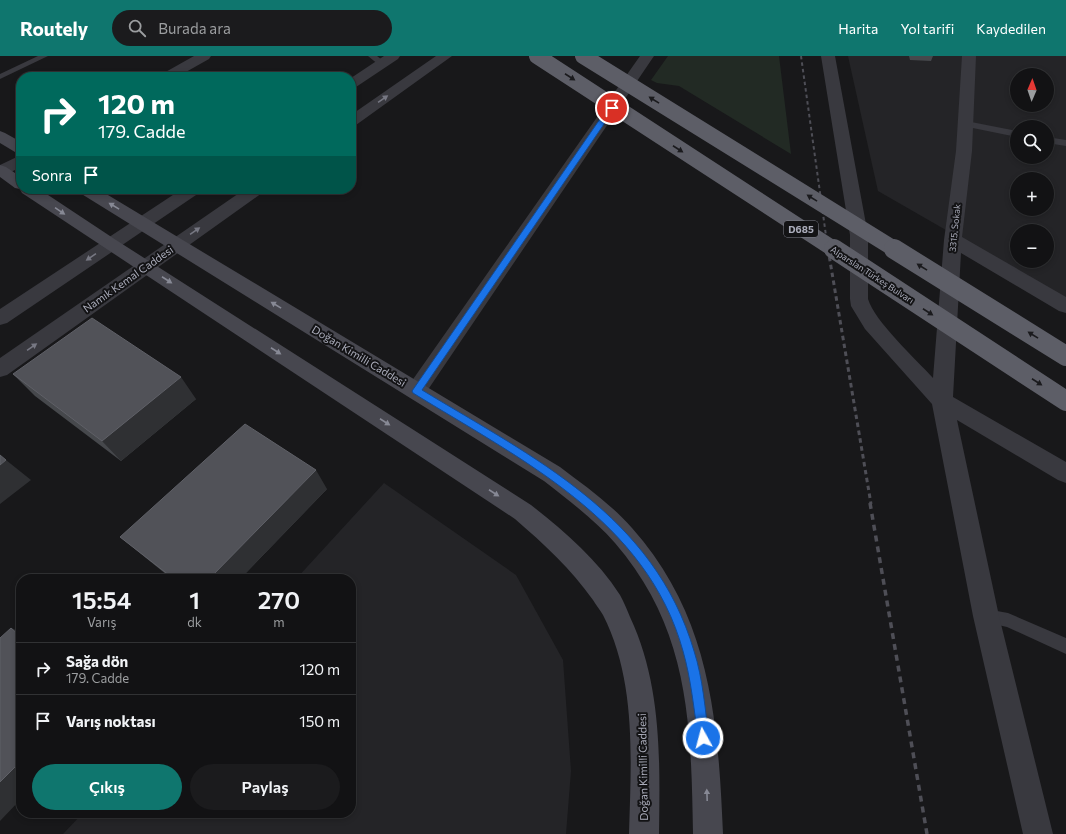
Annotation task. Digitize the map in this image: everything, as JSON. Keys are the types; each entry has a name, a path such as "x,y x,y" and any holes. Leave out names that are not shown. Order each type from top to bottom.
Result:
{"highway":[{"name":"Alparslan Türkeş Bulvarı","path":"537,56 1066,401"},
{"name":"D685","path":"583,56 1066,356"}],"main road":[{"path":"0,136 16,146"},
{"path":"0,171 16,181"},
{"name":"Doğan Kimilli Caddesi","path":"35,194 523,512 558,541 586,571 611,605 627,643 639,685 644,730 646,779 644,834"},
{"name":"Doğan Kimilli Caddesi","path":"94,194 552,474 590,504 623,536 650,569 672,608 689,651 698,693 703,738 708,834"}],"street":[{"path":"177,72 204,56"},
{"path":"356,118 445,56"},
{"path":"416,391 647,56"},
{"path":"828,56 859,235 860,263 858,290 861,306 872,324 942,401 1066,473"},
{"name":"3315. Sokak","path":"969,56 966,124 953,240 942,401 986,616 1038,834"},
{"path":"356,80 382,58"},
{"path":"0,171 16,163"},
{"path":"0,318 186,194"},
{"name":"Namık Kemal Caddesi","path":"0,369 249,194"},
{"path":"953,240 1066,306"}],"lane":[{"path":"0,77 44,56"},
{"path":"966,124 1010,133"},
{"path":"1054,141 1066,143"},
{"path":"986,616 1008,620 1066,646"}],"shaded area":[{"path":"668,56 779,56 791,154 679,86 657,83 651,80"},
{"path":"848,56 1066,56 1066,299 1012,268 1054,268 1054,224 1010,224 1010,267 878,191"},
{"path":"384,483 516,575 563,660 571,771 566,834 63,834 78,818 356,818 356,574 301,574"}],"building":[{"path":"92,318 181,377 102,441 13,374"},
{"path":"245,424 316,470 214,574 168,574 120,537"},
{"path":"0,455 6,460 0,465"},
{"path":"11,628 16,632 16,766 0,782 0,638"}],"railway":[{"path":"801,56 828,250"},
{"path":"828,249 871,504"},
{"path":"870,503 927,834"}],"route":[{"path":"612,108 416,391 552,474 590,504 623,536 650,569 672,608 689,651 698,693 703,738"}]}
